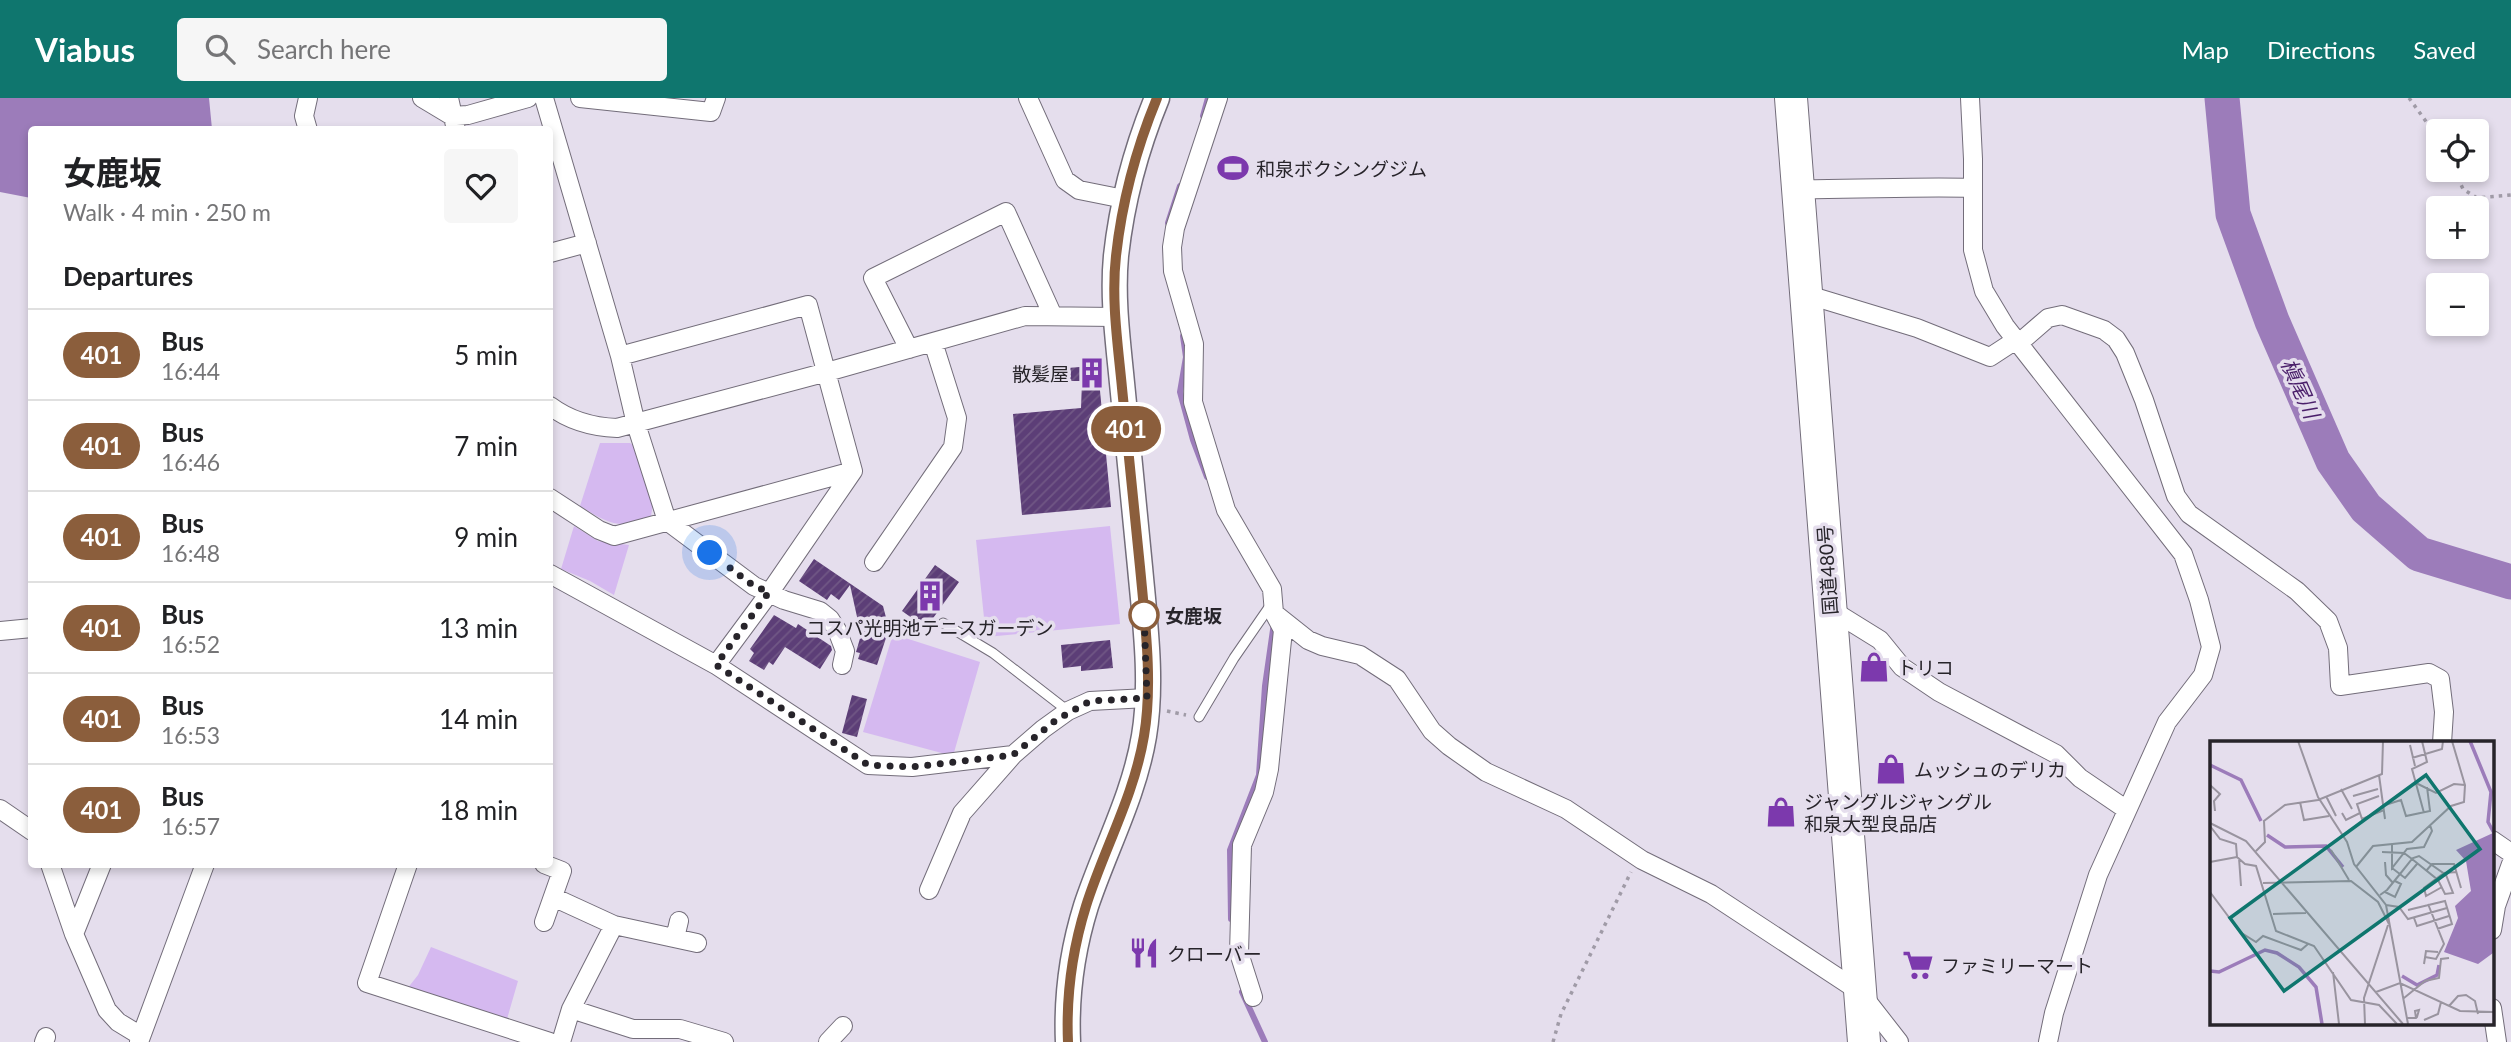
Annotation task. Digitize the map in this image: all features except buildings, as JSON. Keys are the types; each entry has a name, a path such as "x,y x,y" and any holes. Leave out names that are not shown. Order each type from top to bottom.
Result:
{"highway":[{"name":"国道480号","path":"1791,98 1864,1042"}],"main road":[{"path":"1068,1042 1066,1011 1072,961 1086,906 1121,819 1153,704 1116,317 1116,259 1124,199 1138,148 1157,98"}],"street":[{"path":"307,126 304,116 309,98"},
{"path":"422,98 452,114 468,115 528,98"},
{"path":"544,98 552,126"},
{"path":"580,98 711,112 716,98"},
{"path":"1028,98 1065,180 1079,190 1124,199"},
{"path":"1218,98 1175,228 1172,247 1173,271 1194,344 1192,402 1226,510 1272,589 1274,607 1283,630 1269,769 1264,792 1242,845 1239,953 1252,997"},
{"path":"1970,98 1973,250 1983,291 2017,341 2183,554 2211,647 2203,674 2167,722 2098,875 2054,1013 2048,1042"},
{"path":"553,128 620,356 636,424 667,521 754,586 784,600 804,604 830,619 845,651 842,665"},
{"path":"1798,189 1865,191 1916,186 1973,188"},
{"path":"909,349 873,278 1006,212 1053,316"},
{"path":"553,252 587,243"},
{"path":"1805,294 1917,328 1990,357 2048,318 2062,315 2104,330 2116,339 2125,353 2144,400 2176,496 2189,514 2297,591 2328,621 2338,648 2340,687 2429,673 2440,680 2444,712 2442,741"},
{"path":"620,356 808,304 853,471 716,665"},
{"path":"553,408 566,417 597,427 617,428 1025,316 1116,317"},
{"path":"874,562 953,447 957,418 933,342"},
{"path":"553,500 600,530 614,536 626,535 667,521 853,471"},
{"path":"553,576 716,665 868,765 912,767 1013,755"},
{"path":"1274,607 1308,640 1360,655 1398,680 1432,731 1448,746 1486,772 1566,809 1638,857 1711,894 1860,992 1899,1042"},
{"path":"1830,609 1880,640 1902,667 1939,692 2056,754 2080,778 2127,810"},
{"path":"0,631 28,628"},
{"path":"929,890 962,813 1013,755 1043,729 1068,711 1090,701 1153,704"},
{"path":"0,809 28,828"},
{"path":"2494,841 2511,853"},
{"path":"2494,918 2511,864"},
{"path":"51,868 74,934 107,1010 140,1039 204,868"},
{"path":"74,934 100,868"},
{"path":"407,868 367,983 550,1042"},
{"path":"544,922 562,871 553,868"},
{"path":"553,897 614,925 677,930 697,943"},
{"path":"561,1042 571,1009 614,925"},
{"path":"571,1009 633,1030 680,1028 724,1042"},
{"path":"2494,1022 2497,1042"},
{"path":"828,1042 844,1026"}],"lane":[{"path":"1199,717 1234,657 1274,607"},
{"path":"943,623 993,653 1068,711"}],"path":[{"path":"2409,98 2426,121"},
{"path":"2460,182 2463,189 2477,198 2511,195"},
{"path":"1153,704 1199,717"},
{"path":"1553,1042 1561,1014 1638,857"}],"shaded area":[{"path":"0,98 209,98 212,126 28,126 28,197 0,192"},
{"path":"600,443 630,443 637,448 653,504 651,516 631,523 614,523 580,506"},
{"path":"574,526 598,541 629,545 614,595 561,569"},
{"path":"1110,526 1120,624 986,637 976,540"},
{"path":"893,634 980,662 953,756 863,732"},
{"path":"431,947 518,981 507,1019 407,989 418,975"}],"waterway":[{"path":"1203,116 1208,98"},
{"name":"槇尾川","path":"2222,98 2233,214 2272,321 2333,461 2366,508 2419,554 2511,582"},
{"path":"1168,223 1180,186"},
{"path":"1183,336 1186,357 1180,392 1193,440 1207,477"},
{"path":"1231,919 1230,850 1259,775 1265,686 1274,623"},
{"path":"1242,992 1265,1042"}],"bus line":[{"name":"401","path":"1068,1042 1066,1011 1072,961 1086,906 1121,819 1144,735 1147,698 1144,612 1116,317 1116,259 1124,199 1138,148 1157,98"}],"place":[{"name":"和泉ボクシングジム","path":"1233,168"},
{"name":"散髪屋","path":"1092,373"},
{"name":"コスパ光明池テニスガーデン","path":"930,596"},
{"name":"女鹿坂","path":"1144,615"},
{"name":"トリコ","path":"1874,667"},
{"name":"ムッシュのデリカ","path":"1891,769"},
{"name":"ジャングルジャングル 和泉大型良品店","path":"1781,812"},
{"name":"クローバー","path":"1144,953"},
{"name":"ファミリーマート","path":"1918,965"}],"route":[{"path":"710,553 754,586 769,592 716,665 868,765 879,767 912,767 1013,755 1068,711 1090,701 1147,698 1144,612 1144,615"}]}
